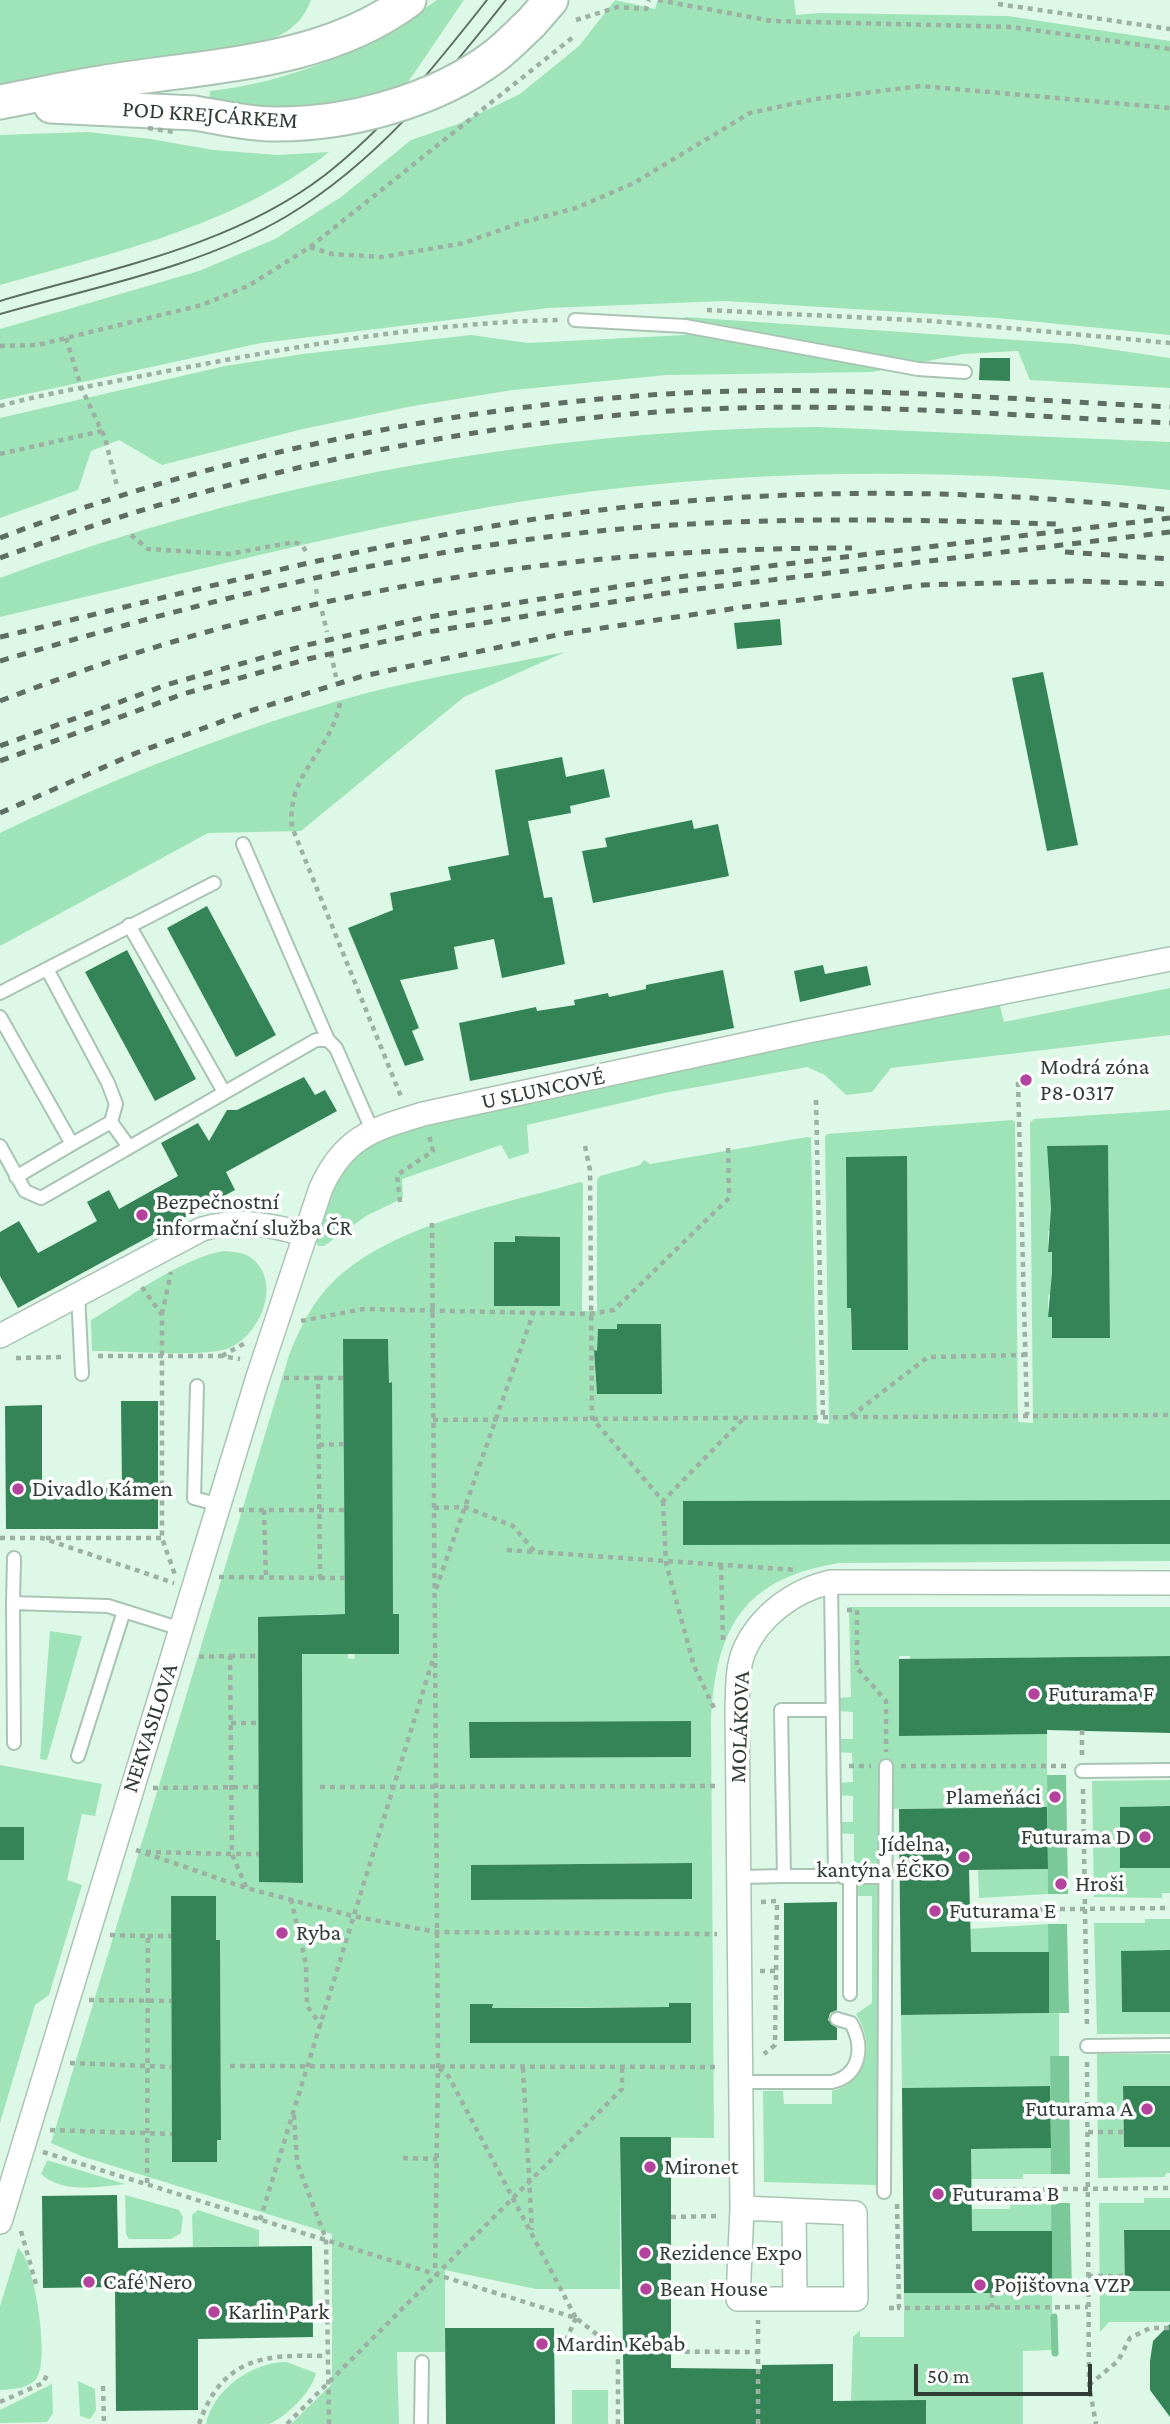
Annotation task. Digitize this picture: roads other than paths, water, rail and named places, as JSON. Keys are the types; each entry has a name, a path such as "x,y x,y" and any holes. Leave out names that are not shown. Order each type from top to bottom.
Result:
{"main road":[{"name":"POD KREJCÁRKEM","path":"0,103 101,82 235,66 332,40 409,0"},
{"name":"POD KREJCÁRKEM","path":"0,103 194,113 271,124 337,122 382,110 446,84 494,57 553,15"}],"street":[{"name":"U SLUNCOVÉ","path":"306,1236 330,1167 348,1145 372,1130 423,1114 795,1034 1170,959"},
{"path":"2,1332 202,1228 232,1221 285,1228 306,1236"},
{"name":"NEKVASILOVA","path":"10,2224 28,2129 86,1934 181,1629 229,1508 257,1380 306,1236"},
{"path":"822,1584 1170,1583"},
{"name":"MOLÁKOVA","path":"742,2208 855,2213 856,2299 738,2299 742,2208 737,1705 744,1652 757,1629 775,1610 822,1584"},
{"path":"794,2211 795,2298"}],"lane":[{"path":"575,320 685,326 918,369 965,372"},
{"path":"243,845 328,1040 336,1048 372,1130"},
{"path":"0,993 214,883"},
{"path":"129,925 224,1093"},
{"path":"16,1177 111,1122 116,1104 108,1083 47,969"},
{"path":"0,1017 72,1144"},
{"path":"0,1146 25,1191 41,1198 316,1040 328,1040"},
{"path":"111,1122 129,1147"},
{"path":"78,1294 82,1374"},
{"path":"197,1386 194,1498 229,1508"},
{"path":"13,1743 14,1558"},
{"path":"822,1584 831,1610 835,1877"},
{"path":"13,1603 108,1606 181,1629"},
{"path":"78,1756 124,1611"},
{"name":"MOLÁKOVA","path":"784,1877 781,1710 833,1710"},
{"path":"887,1766 891,2192"},
{"path":"1082,1769 1170,1770"},
{"path":"740,1877 886,1877"},
{"path":"850,1877 850,1994"},
{"path":"740,2074 832,2082 844,2079 858,2061 859,2047 851,2023 837,2019"},
{"path":"1087,2046 1170,2045"},
{"path":"422,2362 422,2424"}],"waterway":[{"path":"1054,2317 1055,2353"}],"tram line":[{"path":"0,301 169,253 251,220 289,199 325,175 370,136 431,70 487,0"},
{"path":"0,314 110,285 183,262 254,234 287,216 320,195 379,145 432,90 506,0"}],"railway":[{"path":"0,538 176,479 268,455 361,434 550,404 643,395 789,391 898,393 1170,407"},
{"path":"0,558 178,499 269,475 454,436 547,423 640,413 789,407 952,411 1170,423"},
{"path":"0,637 416,540 562,515 649,505 822,494 909,494 996,496 1170,510"},
{"path":"0,746 166,685 307,645 422,618 678,577 1170,518"},
{"path":"0,661 148,619 296,582 523,540 656,526 770,521 884,520 1056,524"},
{"path":"0,761 183,694 308,659 422,633 680,591 1170,532"},
{"path":"0,701 105,663 210,631 314,605 419,584 525,568 632,557 741,550 852,548"},
{"path":"1065,552 1170,559"},
{"path":"0,813 136,753 253,710 363,676 562,634 744,607 923,585 1072,581 1170,584"}],"place":[{"name":"Modrá zóna P8-0317","path":"1026,1080"},
{"name":"Bezpečnostní informační služba ČR","path":"142,1215"},
{"name":"Divadlo Kámen","path":"18,1489"},
{"name":"Futurama F","path":"1034,1694"},
{"name":"Plameňáci","path":"1055,1797"},
{"name":"Futurama D","path":"1145,1837"},
{"name":"Jídelna, kantýna ÉČKO","path":"964,1857"},
{"name":"Hroši","path":"1061,1884"},
{"name":"Futurama E","path":"935,1911"},
{"name":"Ryba","path":"282,1933"},
{"name":"Futurama A","path":"1147,2109"},
{"name":"Mironet","path":"650,2167"},
{"name":"Futurama B","path":"938,2194"},
{"name":"Rezidence Expo","path":"645,2253"},
{"name":"Café Nero","path":"89,2282"},
{"name":"Pojišťovna VZP","path":"980,2285"},
{"name":"Bean House","path":"646,2289"},
{"name":"Karlin Park","path":"214,2312"},
{"name":"Mardin Kebab","path":"542,2344"}]}
